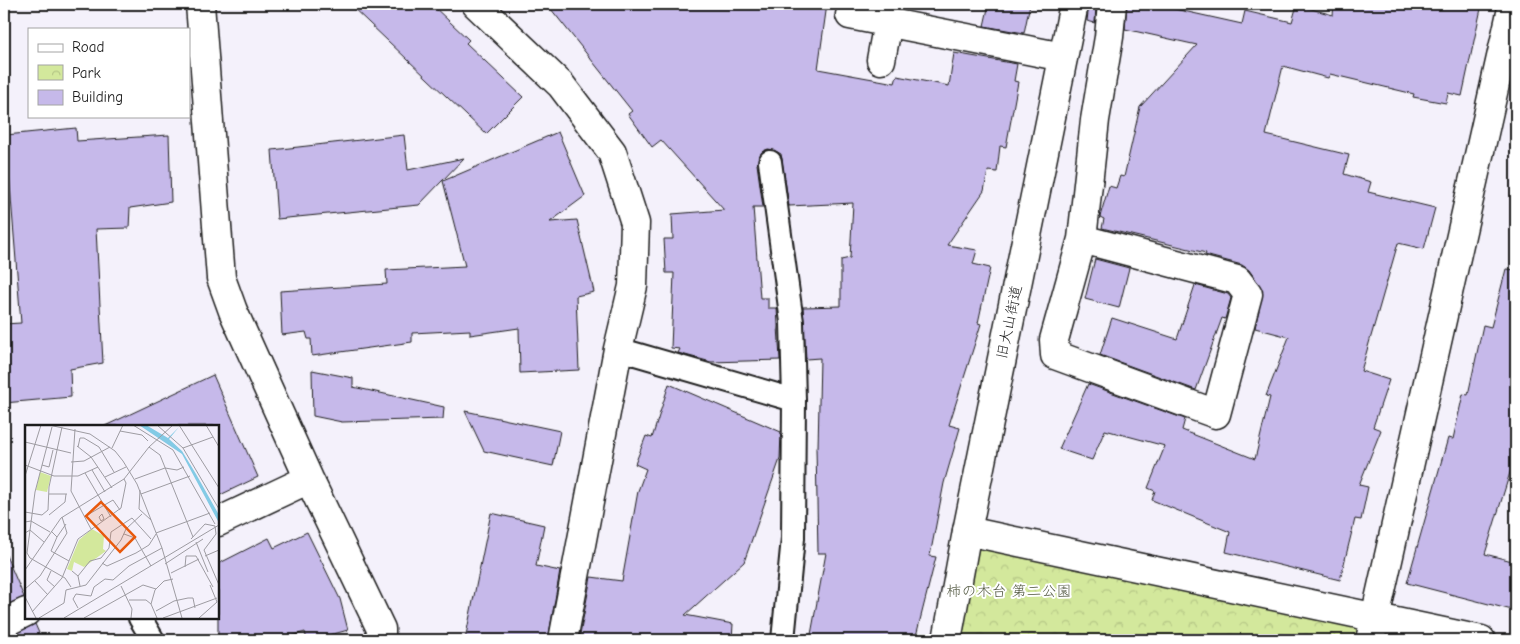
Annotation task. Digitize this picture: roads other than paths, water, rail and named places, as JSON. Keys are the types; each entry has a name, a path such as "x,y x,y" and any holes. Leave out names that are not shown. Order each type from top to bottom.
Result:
{"street":[{"path":"200,4 221,278 233,311 309,479 381,629 381,640"},
{"path":"476,4 561,85 612,152 635,223 633,286 618,349 563,640"},
{"name":"旧大山街道","path":"947,640 967,531 1074,4"},
{"path":"1082,239 1237,280 1248,294 1216,414 1055,355 1054,340 1082,239 1093,130 1109,37 1112,4"},
{"path":"1372,630 1513,4"},
{"path":"850,15 1064,57"},
{"path":"881,60 888,22"},
{"path":"219,522 309,479"},
{"path":"967,531 1372,630 1480,640"},
{"path":"4,623 25,612"}],"lane":[{"path":"770,162 792,322 794,400 793,538 782,640"},
{"path":"618,349 794,400"},
{"path":"141,619 153,640"}],"park label":[{"name":"柿の木台 第二公園","path":"1009,591"}]}
